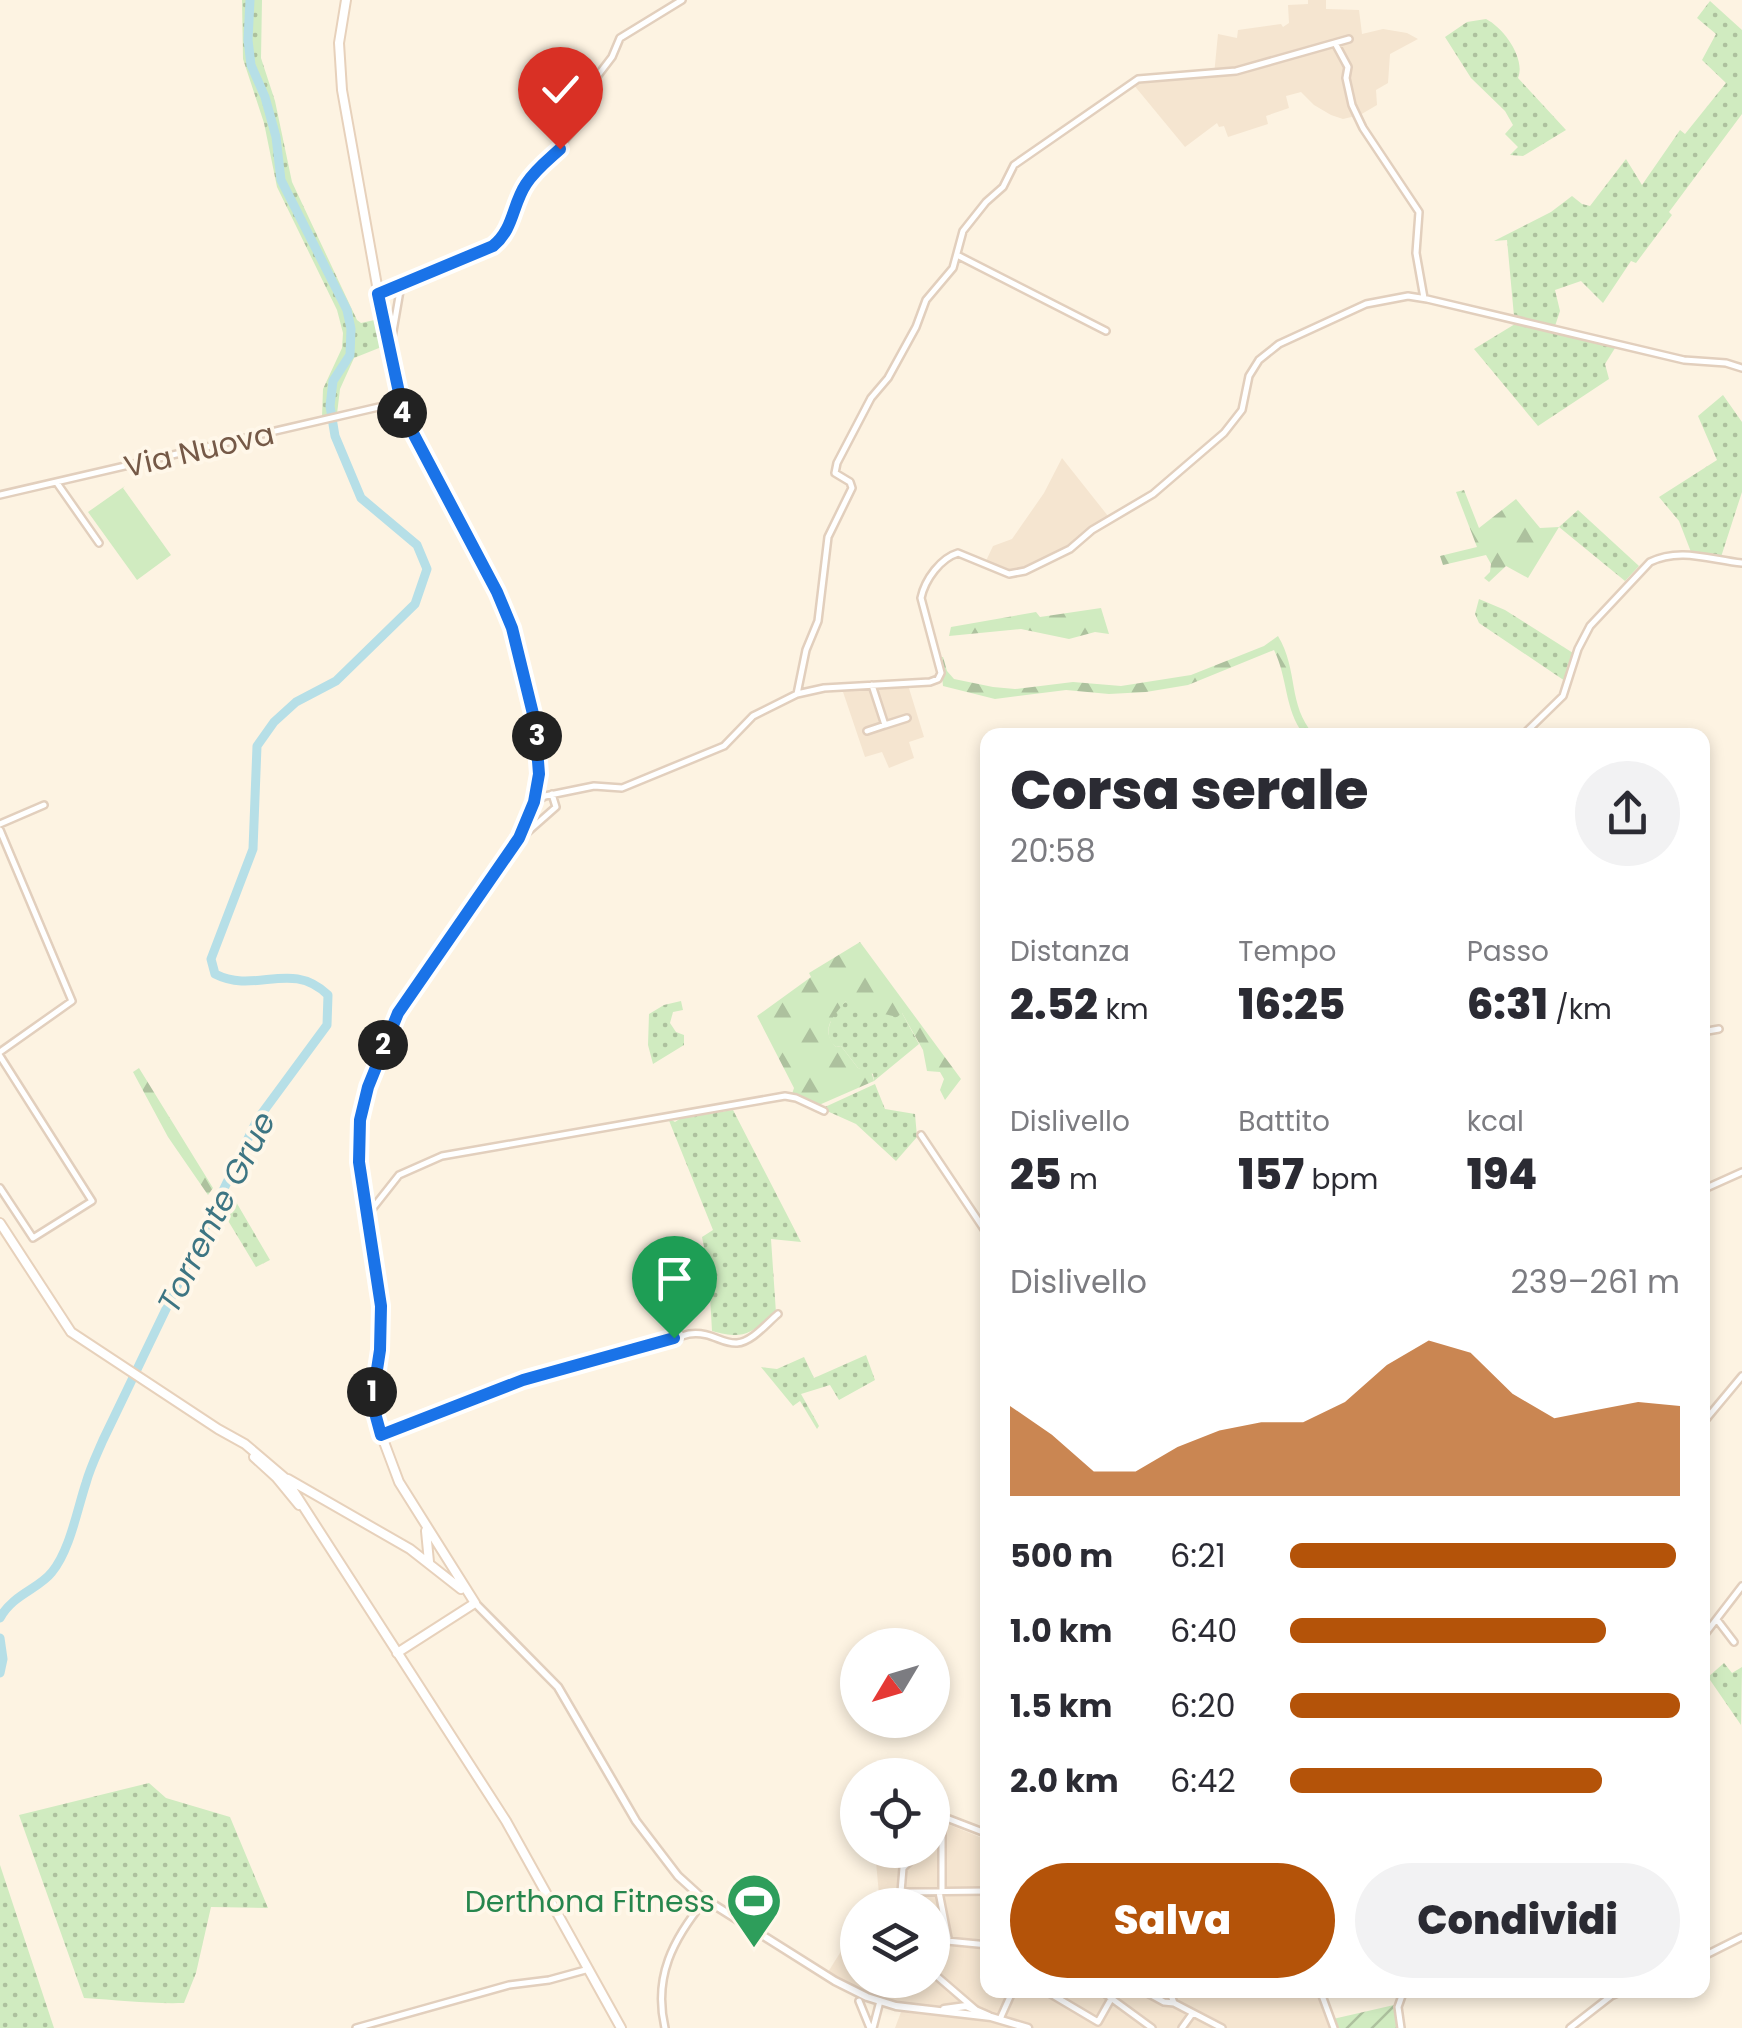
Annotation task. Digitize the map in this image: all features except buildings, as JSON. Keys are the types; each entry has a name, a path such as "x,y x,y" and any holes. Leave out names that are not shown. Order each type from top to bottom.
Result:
{"main road":[{"path":"346,0 339,43 342,90 398,402 512,628 538,740 539,774 534,802 519,838 407,998 387,1036 368,1087 357,1142 381,1306 380,1350 372,1402 399,1482 475,1603"},
{"path":"0,1223 72,1332 218,1429 294,1490 506,1822 620,2028"},
{"path":"281,1477 410,1549 475,1603"},
{"path":"281,1477 329,1545"},
{"path":"294,1490 319,1496"},
{"path":"305,1506 309,1498 319,1496"},
{"path":"410,1549 422,1543 426,1530"},
{"path":"426,1530 431,1563"},
{"path":"431,1563 439,1561 440,1550"},
{"path":"396,1653 475,1603"}],"street":[{"path":"378,294 504,238 524,186 578,125 583,96 612,57 620,38 682,0"},
{"path":"797,694 806,650 818,621 828,536 852,488 850,482 835,473 837,463 871,398 888,378 916,327 926,300 954,268 963,230 1003,187 1014,165 1138,79 1236,71 1350,39"},
{"path":"1334,42 1348,67 1346,78 1362,128 1419,212 1416,253 1424,298"},
{"path":"959,256 1106,331"},
{"path":"392,336 401,285"},
{"path":"534,802 552,794 594,786 622,788 724,746 753,716 797,694 824,688 938,679 941,673 921,598 923,586 944,559 958,553 1008,574 1025,571 1070,549 1092,530 1153,494 1224,433 1242,410 1248,376 1258,360 1279,344 1366,304 1398,297 1424,298 1684,360 1742,368"},
{"name":"Via Nuova","path":"0,496 398,402"},
{"path":"56,483 99,544"},
{"path":"1530,728 1563,696 1578,648 1590,626 1650,562 1662,556 1690,554 1742,563"},
{"path":"872,684 886,725"},
{"path":"867,731 907,718"},
{"path":"519,838 556,807 552,794"},
{"path":"0,1188 33,1238 92,1201 0,1054 72,1001 0,827 44,804"},
{"path":"1710,1030 1719,1028"},
{"path":"367,1216 399,1175 442,1156 785,1096 824,1111"},
{"path":"921,1135 979,1219"},
{"path":"1710,1186 1742,1172"},
{"path":"381,1435 523,1380 689,1334 708,1332 742,1342 778,1314"},
{"path":"1710,1414 1742,1376"},
{"path":"1710,1628 1742,1586"},
{"path":"475,1603 558,1688 636,1821 678,1876 705,1900 834,1980 880,2001 933,2010 967,2010 1027,2028"},
{"path":"1717,1620 1734,1642"},
{"path":"950,1819 980,1831"},
{"path":"950,1892 980,1891"},
{"path":"666,2028 661,2005 663,1970 676,1938 705,1900"},
{"path":"1710,1952 1742,1937"},
{"path":"950,1941 980,1943"},
{"path":"356,2028 476,1994 589,1969"},
{"path":"950,1986 961,1994 967,2010"},
{"path":"961,1994 967,2010"},
{"path":"996,2018 1008,1998"},
{"path":"1058,1998 1098,2022 1111,2000 1152,2028"},
{"path":"1157,1998 1222,2028"},
{"path":"1172,1998 1174,2003"},
{"path":"1323,1998 1334,2028"},
{"path":"1400,2028 1401,1998"},
{"path":"1570,2028 1609,1998"},
{"path":"859,2001 871,2028"},
{"path":"871,2028 880,2001"},
{"path":"1182,2028 1192,2014"}],"shaded area":[{"path":"1308,0 1326,0 1326,9 1359,10 1362,34 1383,29 1418,39 1390,54 1388,83 1376,90 1377,105 1360,115 1343,119 1331,115 1301,92 1286,96 1289,108 1266,116 1268,124 1228,137 1224,126 1217,123 1185,147 1133,84 1214,75 1218,34 1237,38 1238,30 1281,24 1283,27 1289,23 1288,5 1308,4"},
{"path":"1062,458 1108,516 1069,546 1024,570 1009,572 985,563 993,546 1012,539 1044,493"},
{"path":"908,685 924,737 909,742 914,758 889,768 882,752 865,757 842,689"},
{"path":"950,1825 980,1837 980,1998 1321,1998 1332,2028 895,2028 904,2004 883,1998 950,1998 950,1888 878,1888 877,1868 950,1868"},
{"path":"840,1953 840,1979 828,1972"}],"green space":[{"path":"242,0 262,0 261,58 275,101 292,182 357,320 361,323 379,319 384,346 354,358 340,389 337,414 322,417 323,389 342,348 343,333 337,310 277,187 264,123 243,59"},
{"path":"1710,1 1742,30 1742,114 1669,212 1672,215 1636,263 1631,261 1603,303 1581,281 1555,290 1560,311 1555,326 1514,316 1507,240 1494,241 1551,212 1572,196 1590,206 1626,159 1642,185 1680,130 1685,134 1726,83 1702,60 1716,34 1697,18"},
{"path":"1486,19 1512,45 1519,62 1518,78 1566,130 1523,156 1510,155 1518,147 1505,134 1513,125 1505,111 1471,78 1445,37 1467,22"},
{"path":"1515,324 1615,348 1605,364 1609,379 1538,426 1474,349"},
{"path":"1723,395 1742,422 1742,492 1721,557 1691,552 1679,521 1659,497 1717,460 1698,416"},
{"path":"125,486 171,555 137,580 88,512"},
{"path":"1464,490 1479,528 1516,499 1540,528 1559,527 1528,578 1506,566 1489,582 1484,578 1491,564 1486,555 1443,565 1440,556 1477,547 1456,492"},
{"path":"1578,510 1639,566 1625,581 1559,527"},
{"path":"1479,599 1505,610 1573,653 1565,681 1479,623 1475,614"},
{"path":"1101,608 1109,634 1095,632 1069,639 1021,629 949,636 951,627 1036,612 1040,617"},
{"path":"1278,636 1289,662 1300,711 1309,728 1298,725 1274,650 1188,685 1146,692 1066,690 995,699 943,686 940,657 954,679 993,687 1015,689 1073,682 1121,686 1191,675 1264,646"},
{"path":"860,942 961,1079 945,1100 940,1090 944,1079 940,1072 927,1071 923,1050 902,1013 897,1017 850,1006 846,1001 830,1023 831,1040 836,1047 841,1046 858,1068 871,1071 874,1081 819,1105 792,1094 794,1088 757,1016 811,977 809,973"},
{"path":"681,1001 683,1010 673,1012 670,1023 684,1035 684,1045 653,1064 648,1045 649,1014"},
{"path":"846,1001 902,1013 919,1044 874,1081 873,1074 858,1068 841,1046 836,1047 829,1038 830,1016"},
{"path":"139,1068 213,1188 208,1195 168,1137 133,1072"},
{"path":"875,1084 885,1109 915,1114 917,1137 896,1161 856,1124 825,1107"},
{"path":"733,1110 801,1242 771,1239 776,1313 739,1335 712,1331 713,1295 702,1237 713,1230 668,1118 675,1122"},
{"path":"232,1195 270,1260 256,1267 224,1214"},
{"path":"866,1355 875,1380 839,1400 830,1385 801,1394 819,1426 817,1429 800,1401 793,1406 761,1367 777,1369 804,1357 814,1378"},
{"path":"1724,1663 1732,1673 1742,1667 1741,1725 1710,1680"},
{"path":"149,1783 166,1798 230,1817 268,1908 211,1907 196,1973 184,2003 84,1998 19,1815"},
{"path":"0,1865 54,2028 0,2028"},
{"path":"1394,2005 1399,2028 1336,2028 1333,2019"}],"waterway":[{"name":"Torrente Grue","path":"0,1618 12,1603 47,1578 58,1563 103,1440 257,1120 327,1025 328,995 314,985 287,978 230,979 215,974 211,959 253,849 257,746 274,722 296,702 336,681 415,604 427,569 417,545 361,498 335,436 330,406 333,381 350,355 351,329 347,310 281,180 276,137 251,65 250,0"},
{"name":"Torrente Grue","path":"0,1638 0,1673"}],"place":[{"name":"Derthona Fitness","path":"754,1950"}],"route":[{"path":"560,149 524,186 504,238 378,294 398,402 512,628 535,722 539,774 534,802 519,838 407,998 387,1036 368,1087 357,1142 381,1306 380,1350 372,1402 378,1426 381,1435 523,1380 674,1338"}]}
